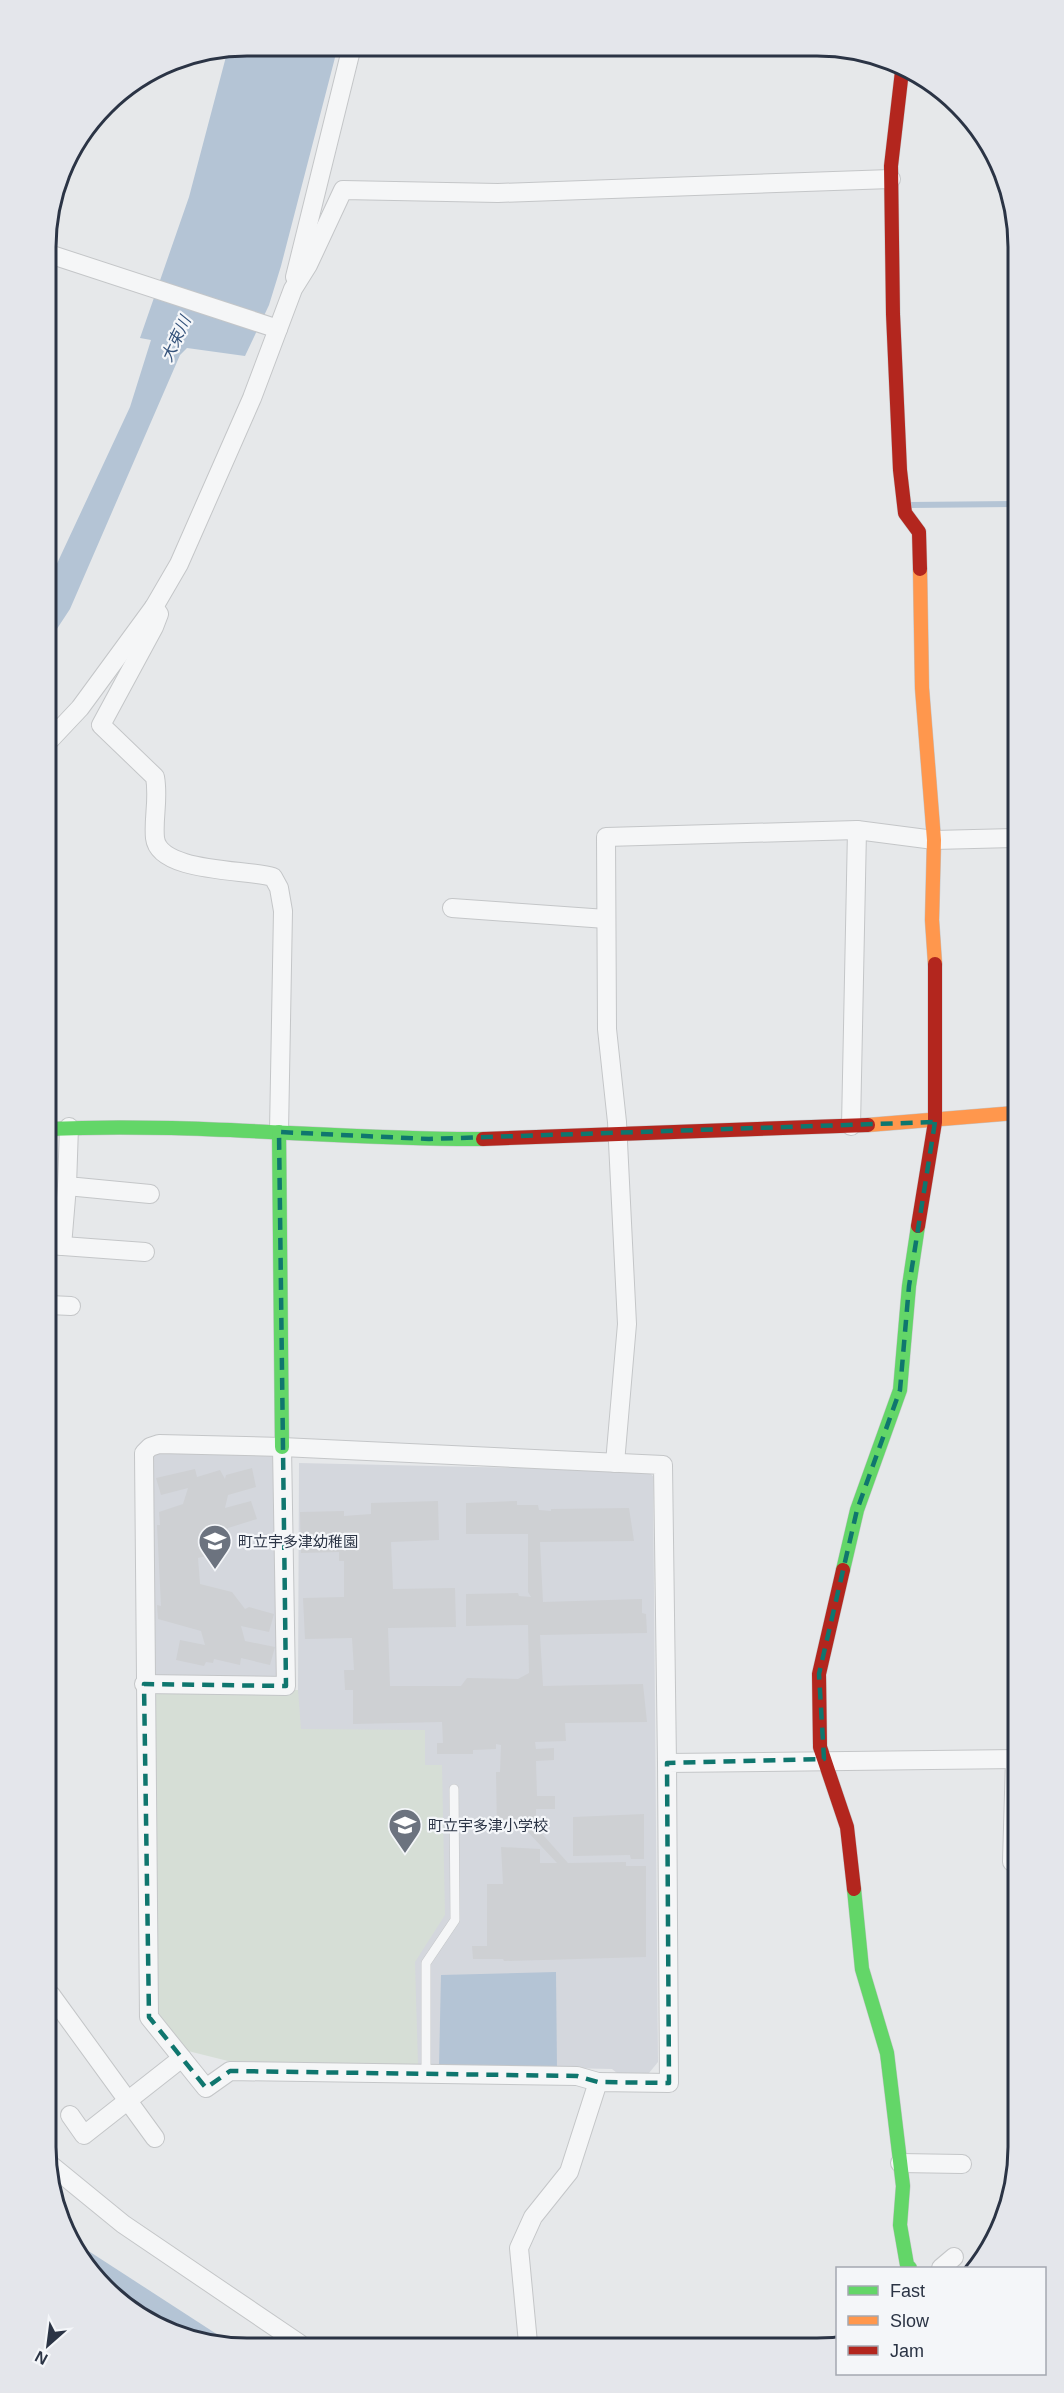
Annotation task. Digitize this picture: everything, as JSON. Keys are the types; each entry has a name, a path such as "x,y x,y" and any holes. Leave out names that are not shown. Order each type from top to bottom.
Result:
{"street":[{"path":"293,289 297,262 350,56"},
{"path":"903,75 891,178 893,314 900,470 905,513 919,532 922,688 934,840 932,920 938,983 935,1019 935,1122 909,1286 900,1390 857,1510 819,1674 820,1747 847,1827 862,1969 887,2053 903,2186 900,2225 909,2267"},
{"path":"56,733 80,708 154,607 179,564 212,495 274,328 293,289 308,265 343,190 498,193 891,178"},
{"path":"56,256 274,328"},
{"path":"144,1684 286,1686 279,1132 283,911 279,888 273,877 208,868 166,856 158,849 155,838 158,811 155,777 101,725 154,627 159,614 154,607"},
{"path":"851,1126 857,830"},
{"path":"615,1463 627,1324 618,1136 607,1029 606,837 857,830 934,840 1008,838"},
{"path":"453,908 606,919"},
{"path":"56,1128 116,1126 429,1139 618,1136 851,1126 935,1122 1008,1114"},
{"path":"69,1127 67,1186 56,1246 145,1252"},
{"path":"67,1186 150,1194"},
{"path":"56,1305 71,1306"},
{"path":"159,1444 282,1447 663,1465 669,2083 598,2082 577,2076 230,2071 207,2088 149,2018 144,1684 144,1453 150,1447 159,1444"},
{"path":"667,1763 824,1759 1008,1759"},
{"path":"56,2004 155,2138"},
{"path":"70,2115 84,2135 182,2058"},
{"path":"528,2338 519,2248 533,2217 569,2172 598,2082"},
{"path":"900,2163 962,2164"},
{"path":"57,2170 123,2224 291,2338"}],"lane":[{"path":"426,2073 426,1963 455,1920 454,1789"}],"highlighted area":[{"path":"935,1122 909,1286 900,1390 857,1510 819,1674 824,1759 667,1763 669,2083 598,2082 577,2076 230,2071 206,2088 149,2017 144,1684 286,1686 279,1132 429,1139"}],"shaded area":[{"name":"町立宇多津幼稚園","path":"158,1452 269,1453 279,1464 279,1681 153,1676 150,1461"},
{"name":"町立宇多津小学校","path":"299,1463 647,1471 653,1476 658,2062 649,2073 617,2073 612,2069 228,2061 152,1692 298,1690"},
{"path":"298,1690 301,1729 425,1730 425,1765 442,1765 445,1915 415,1962 418,2065 228,2061 184,2050 158,2016 152,1692"}],"water":[{"name":"大束川","path":"335,56 281,266 269,305 245,356 187,348 180,355 70,609 56,630 56,566 130,407 151,340 140,338 189,197 226,57"},
{"path":"556,1972 557,2068 439,2066 441,1975"},
{"path":"86,2249 218,2335 185,2327 151,2312 111,2282"}],"building":[{"path":"252,1468 256,1487 228,1495 225,1508 251,1501 257,1519 228,1528 224,1540 205,1545 206,1556 198,1558 200,1584 232,1592 245,1609 249,1607 274,1614 269,1632 241,1626 245,1641 275,1647 270,1665 241,1658 240,1665 214,1659 213,1663 206,1662 204,1666 176,1660 180,1640 205,1645 201,1631 158,1619 157,1605 161,1606 157,1525 160,1525 159,1512 183,1504 188,1488 161,1495 156,1478 195,1469 197,1477 220,1470 225,1479 226,1475"},
{"path":"438,1501 439,1540 391,1542 393,1589 455,1588 456,1627 388,1628 390,1686 461,1686 467,1678 518,1679 529,1673 528,1625 466,1626 466,1594 518,1593 519,1596 531,1597 528,1592 528,1534 466,1534 466,1503 517,1501 517,1505 538,1505 539,1510 551,1511 551,1509 629,1508 634,1541 540,1542 543,1602 642,1599 642,1613 646,1614 647,1633 540,1635 543,1686 643,1684 647,1722 565,1723 566,1741 535,1742 536,1749 554,1748 554,1760 536,1761 537,1796 555,1796 555,1809 536,1809 536,1827 568,1863 626,1862 626,1866 646,1866 646,1957 504,1961 503,1959 473,1959 472,1946 487,1946 487,1884 503,1884 501,1847 540,1849 540,1863 557,1863 526,1830 497,1830 496,1772 500,1772 501,1745 496,1744 496,1749 473,1750 473,1754 437,1754 437,1743 443,1743 442,1722 353,1724 353,1690 345,1690 344,1670 354,1670 352,1638 305,1639 303,1598 344,1597 344,1561 339,1561 339,1552 301,1553 300,1512 344,1511 344,1516 371,1514 371,1503"},
{"path":"644,1814 644,1859 631,1859 630,1855 573,1856 573,1817"}],"waterway":[{"path":"909,505 1008,504"}],"traffic: fast":[{"path":"56,1129 211,1129 374,1137 483,1139"},
{"path":"279,1132 282,1447"},
{"path":"843,1570 857,1510 900,1390 909,1286 918,1226"},
{"path":"854,1889 862,1969 887,2053 903,2186 900,2225 909,2267"}],"traffic: slow":[{"path":"920,569 922,688 934,840 932,920 935,964"},
{"path":"868,1125 1008,1114"}],"traffic: jam":[{"path":"902,75 891,166 893,314 900,470 905,513 919,532 920,569"},
{"path":"918,1226 935,1122 935,964"},
{"path":"483,1139 868,1125"},
{"path":"843,1570 819,1674 820,1747 847,1827 854,1889"}],"place":[{"name":"町立宇多津幼稚園","path":"215,1570"},
{"name":"町立宇多津小学校","path":"405,1854"}]}
